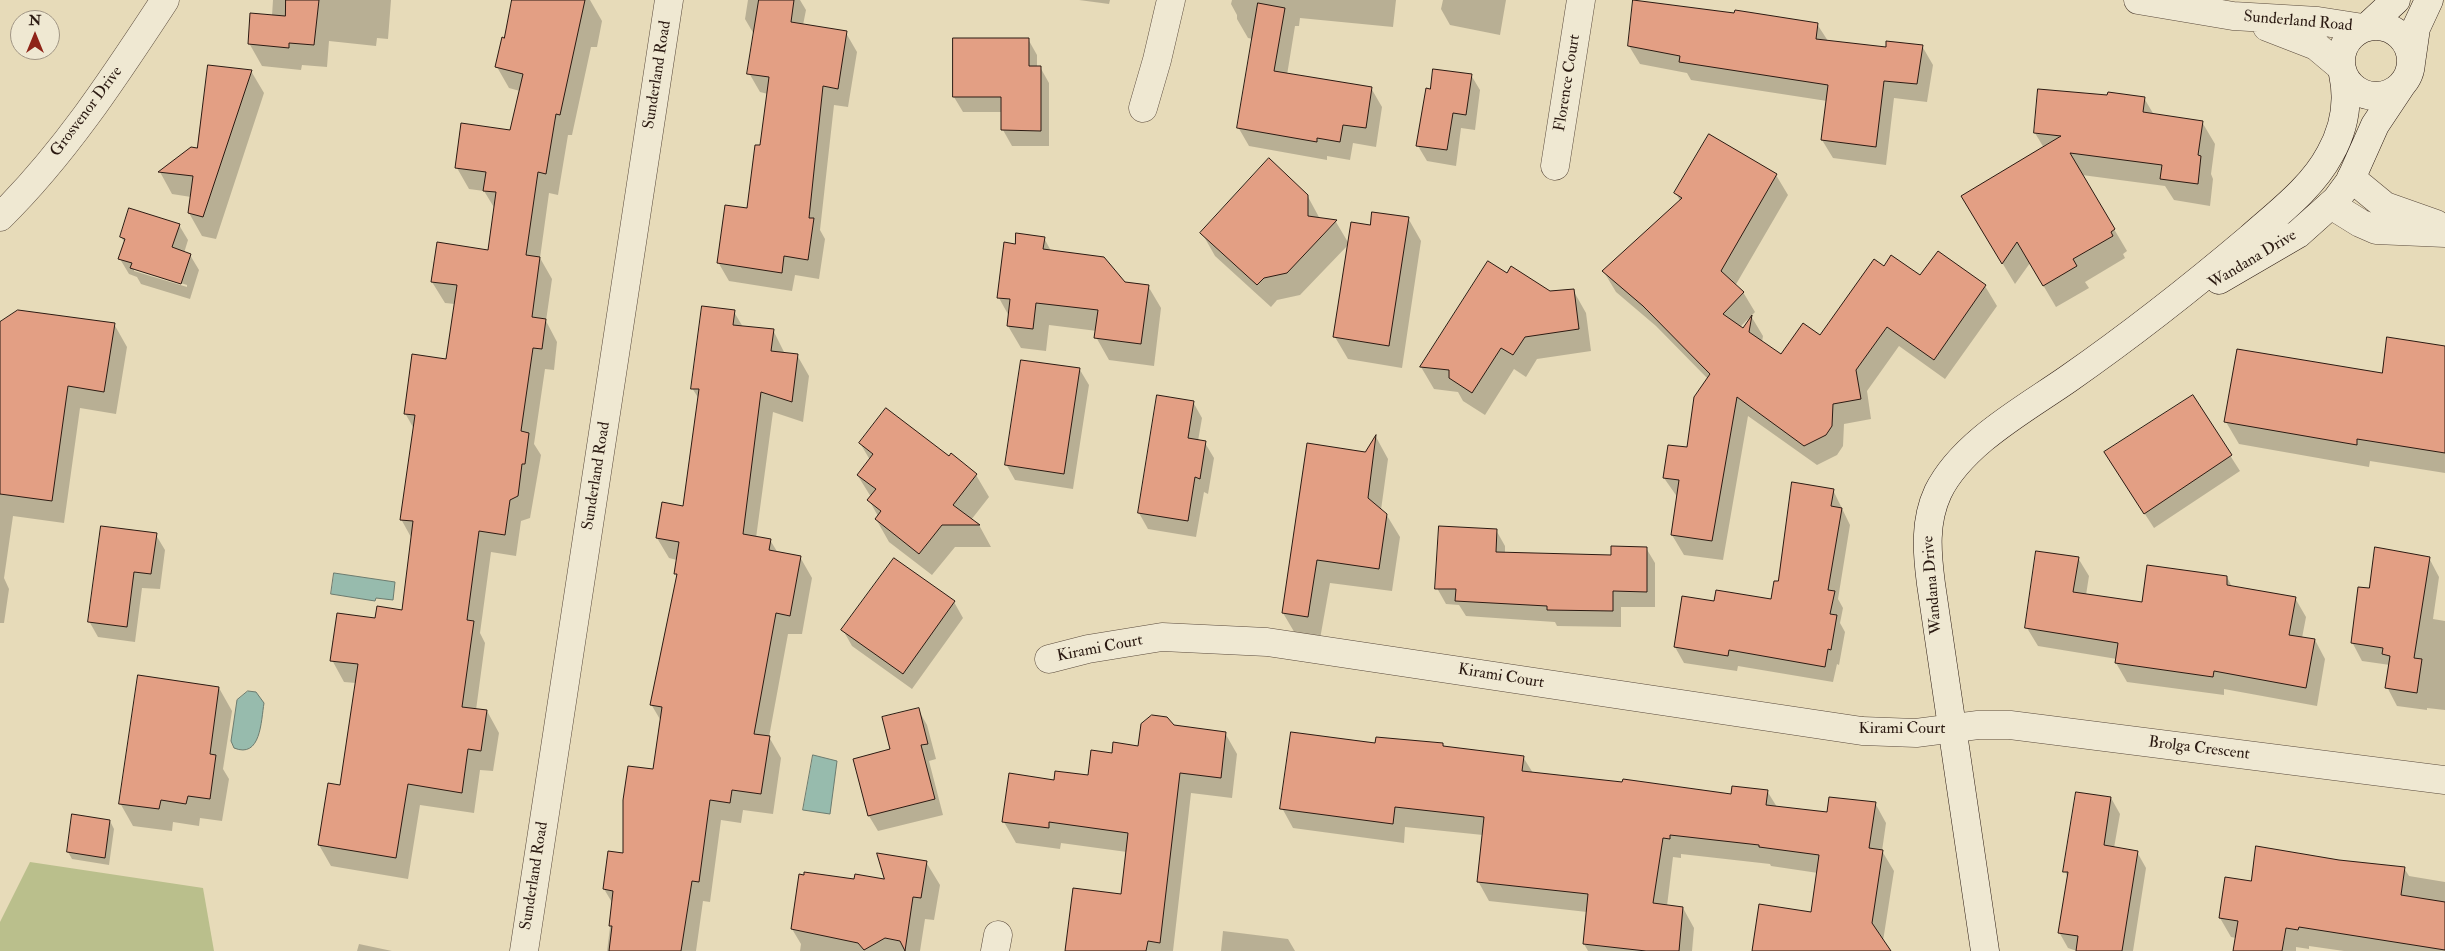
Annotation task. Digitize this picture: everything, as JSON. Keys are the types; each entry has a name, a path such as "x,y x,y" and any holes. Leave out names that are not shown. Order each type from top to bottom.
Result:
{"street":[{"name":"Grosvenor Drive","path":"0,217 31,186 116,76 164,0"},
{"name":"Sunderland Road","path":"524,951 669,0"},
{"path":"1142,108 1158,60 1171,0"},
{"name":"Florence Court","path":"1555,166 1581,0"},
{"name":"Sunderland Road","path":"2138,0 2233,16 2318,21 2365,27"},
{"name":"Wandana Drive","path":"1985,951 1928,554 1928,523 1938,492 1956,465 1986,437 2151,320 2273,217 2316,174 2330,154 2340,133 2346,98 2340,60 2344,45 2353,34 2365,27 2396,0"},
{"name":"Wandana Drive","path":"2151,320 2289,240 2331,205 2351,178 2376,125 2407,74 2416,28 2429,0"},
{"name":"Sunderland Road","path":"2233,16 2316,46 2342,70"},
{"path":"2342,70 2357,90 2370,95 2387,94 2407,74 2408,46 2395,31 2387,27 2365,27"},
{"path":"2316,174 2351,178 2385,206 2445,227"},
{"path":"2316,174 2331,205 2360,223 2376,230 2445,233"},
{"name":"Kirami Court","path":"1049,659 1088,649 1162,637 1267,642 1862,731 1916,733 1953,730"},
{"name":"Brolga Crescent","path":"1953,730 1978,726 2010,725 2445,780"}],"green space":[{"path":"30,862 203,888 214,951 0,951 0,922"}],"shaded area":[{"path":"334,573 395,582 393,600 376,598 375,601 331,594"},
{"path":"248,691 256,692 264,703 260,728 255,743 250,748 243,750 234,748 231,741 237,700"},
{"path":"813,755 837,761 830,814 803,810"}],"building":[{"path":"286,0 319,0 314,45 289,43 289,48 248,44 250,13 285,16"},
{"path":"512,0 585,0 560,115 556,114 546,174 538,172 526,255 540,257 532,317 546,319 542,349 533,348 521,431 529,433 525,464 522,464 518,496 510,500 505,535 479,531 467,620 474,621 462,707 487,710 481,751 468,749 462,793 408,784 396,858 318,845 328,783 340,785 358,664 330,661 337,613 375,618 377,606 402,610 413,521 400,520 415,415 404,414 412,354 446,359 457,285 431,282 437,242 488,250 496,192 483,191 486,172 455,168 461,123 510,130 523,74 495,67 502,37 504,38"},
{"path":"759,0 794,0 791,22 847,31 838,89 823,86 809,218 814,218 808,260 784,256 782,273 717,263 725,205 747,208 755,145 760,145 769,77 747,74"},
{"path":"1633,0 1734,13 1735,10 1818,23 1816,39 1886,47 1886,41 1923,45 1917,84 1884,81 1876,147 1821,140 1828,85 1679,62 1680,56 1628,46"},
{"path":"1258,3 1285,8 1274,71 1372,87 1366,128 1343,125 1340,142 1317,138 1317,142 1237,128"},
{"path":"953,38 1029,38 1029,66 1041,66 1041,131 1001,130 1001,97 953,97"},
{"path":"208,65 252,70 203,217 188,213 193,176 158,172 191,147 197,148"},
{"path":"1433,69 1472,74 1466,115 1453,113 1447,150 1416,146 1426,88 1430,89"},
{"path":"2038,89 2107,95 2108,92 2145,97 2143,112 2203,121 2198,155 2201,156 2198,184 2160,179 2162,165 2070,153 2115,229 2111,232 2113,236 2073,259 2077,266 2043,286 2017,242 2002,264 1961,196 2061,136 2034,133"},
{"path":"1709,134 1777,174 1721,271 1744,292 1723,314 1743,328 1752,315 1749,332 1781,354 1803,323 1820,335 1874,259 1884,266 1891,255 1920,275 1938,251 1986,285 1934,360 1887,327 1856,370 1861,399 1833,404 1832,426 1826,435 1804,446 1737,397 1712,541 1671,535 1679,480 1663,478 1668,445 1687,447 1694,397 1710,374 1643,306 1602,271 1682,198 1674,193"},
{"path":"1269,158 1308,195 1308,216 1337,220 1287,273 1264,278 1257,285 1200,233"},
{"path":"129,208 180,224 172,247 191,254 181,284 130,268 132,263 118,259 125,239 120,237"},
{"path":"1372,212 1409,217 1389,346 1333,337 1351,222 1370,225"},
{"path":"1016,233 1045,237 1043,249 1104,257 1125,282 1149,285 1141,344 1094,338 1098,310 1036,303 1033,329 1007,326 1010,299 997,298 1004,242 1015,244"},
{"path":"1488,261 1507,273 1511,266 1550,291 1574,289 1579,329 1525,337 1513,355 1501,348 1472,393 1449,378 1449,370 1420,367"},
{"path":"702,306 735,310 733,325 774,329 771,351 798,354 792,402 761,392 743,534 771,539 769,550 801,556 790,616 776,613 754,734 770,736 761,794 732,790 730,803 710,800 699,882 692,881 681,951 609,951 612,926 609,926 613,891 603,889 608,851 623,853 623,800 628,766 653,769 662,707 650,705 677,574 674,574 679,542 656,538 662,502 683,506 699,389 691,389"},
{"path":"18,310 115,323 104,392 68,386 52,501 0,494 0,322"},
{"path":"2387,337 2445,346 2445,453 2357,439 2357,445 2224,422 2237,349 2382,373"},
{"path":"1021,360 1080,368 1064,474 1005,465"},
{"path":"1157,395 1194,401 1188,438 1206,441 1200,479 1195,477 1188,521 1138,513"},
{"path":"2193,395 2232,455 2144,514 2104,452"},
{"path":"886,408 949,456 951,453 977,474 953,505 980,525 942,525 919,554 875,519 881,511 867,500 876,489 857,475 873,454 859,443"},
{"path":"1376,435 1368,498 1387,514 1379,569 1317,560 1308,617 1282,613 1307,443 1365,452"},
{"path":"1792,482 1834,489 1831,506 1842,508 1828,590 1835,591 1830,614 1837,615 1831,650 1828,649 1825,667 1729,650 1728,656 1674,647 1682,596 1714,601 1716,590 1771,599 1774,581 1778,581"},
{"path":"101,526 157,533 151,574 134,572 127,627 88,622"},
{"path":"1439,526 1497,529 1496,552 1611,555 1611,546 1647,547 1647,592 1613,591 1613,611 1547,610 1547,606 1455,601 1456,589 1435,589"},
{"path":"2375,547 2430,557 2414,658 2422,659 2417,693 2385,688 2390,656 2382,654 2383,648 2351,643 2358,587 2369,588"},
{"path":"2036,551 2079,557 2073,592 2142,602 2147,565 2227,576 2227,585 2296,597 2289,635 2315,639 2306,688 2214,671 2213,677 2115,663 2118,643 2025,628"},
{"path":"894,558 955,601 903,674 841,630"},
{"path":"138,675 219,687 210,754 216,755 210,799 188,796 186,804 161,800 159,809 119,804"},
{"path":"919,708 928,744 921,745 935,799 868,816 853,759 890,749 882,717"},
{"path":"1152,715 1167,717 1174,725 1226,732 1221,778 1180,773 1160,943 1148,941 1146,951 1065,951 1073,888 1121,894 1128,833 1049,822 1049,828 1002,822 1009,773 1054,780 1055,771 1088,775 1091,750 1112,753 1113,742 1138,746 1141,724"},
{"path":"1291,732 1375,743 1376,737 1443,743 1443,746 1524,756 1522,771 1622,782 1623,779 1731,794 1732,786 1768,790 1766,805 1827,812 1829,797 1876,802 1869,848 1883,850 1872,923 1891,951 1752,951 1759,904 1811,912 1819,855 1759,847 1759,845 1670,835 1670,839 1663,838 1653,903 1683,907 1679,951 1646,951 1583,944 1588,894 1477,882 1484,817 1395,807 1393,824 1280,809"},
{"path":"2076,792 2111,797 2104,845 2138,851 2122,951 2076,951 2078,936 2058,933 2068,872 2063,872"},
{"path":"72,814 110,820 105,858 67,852"},
{"path":"2256,846 2339,860 2405,867 2401,895 2445,902 2445,950 2299,927 2298,930 2286,928 2282,951 2233,951 2238,921 2219,918 2225,877 2251,881"},
{"path":"877,853 927,861 921,898 913,897 905,951 900,941 885,938 864,950 858,943 791,929 799,874 804,875 804,872 854,879 855,874 884,879"}]}
